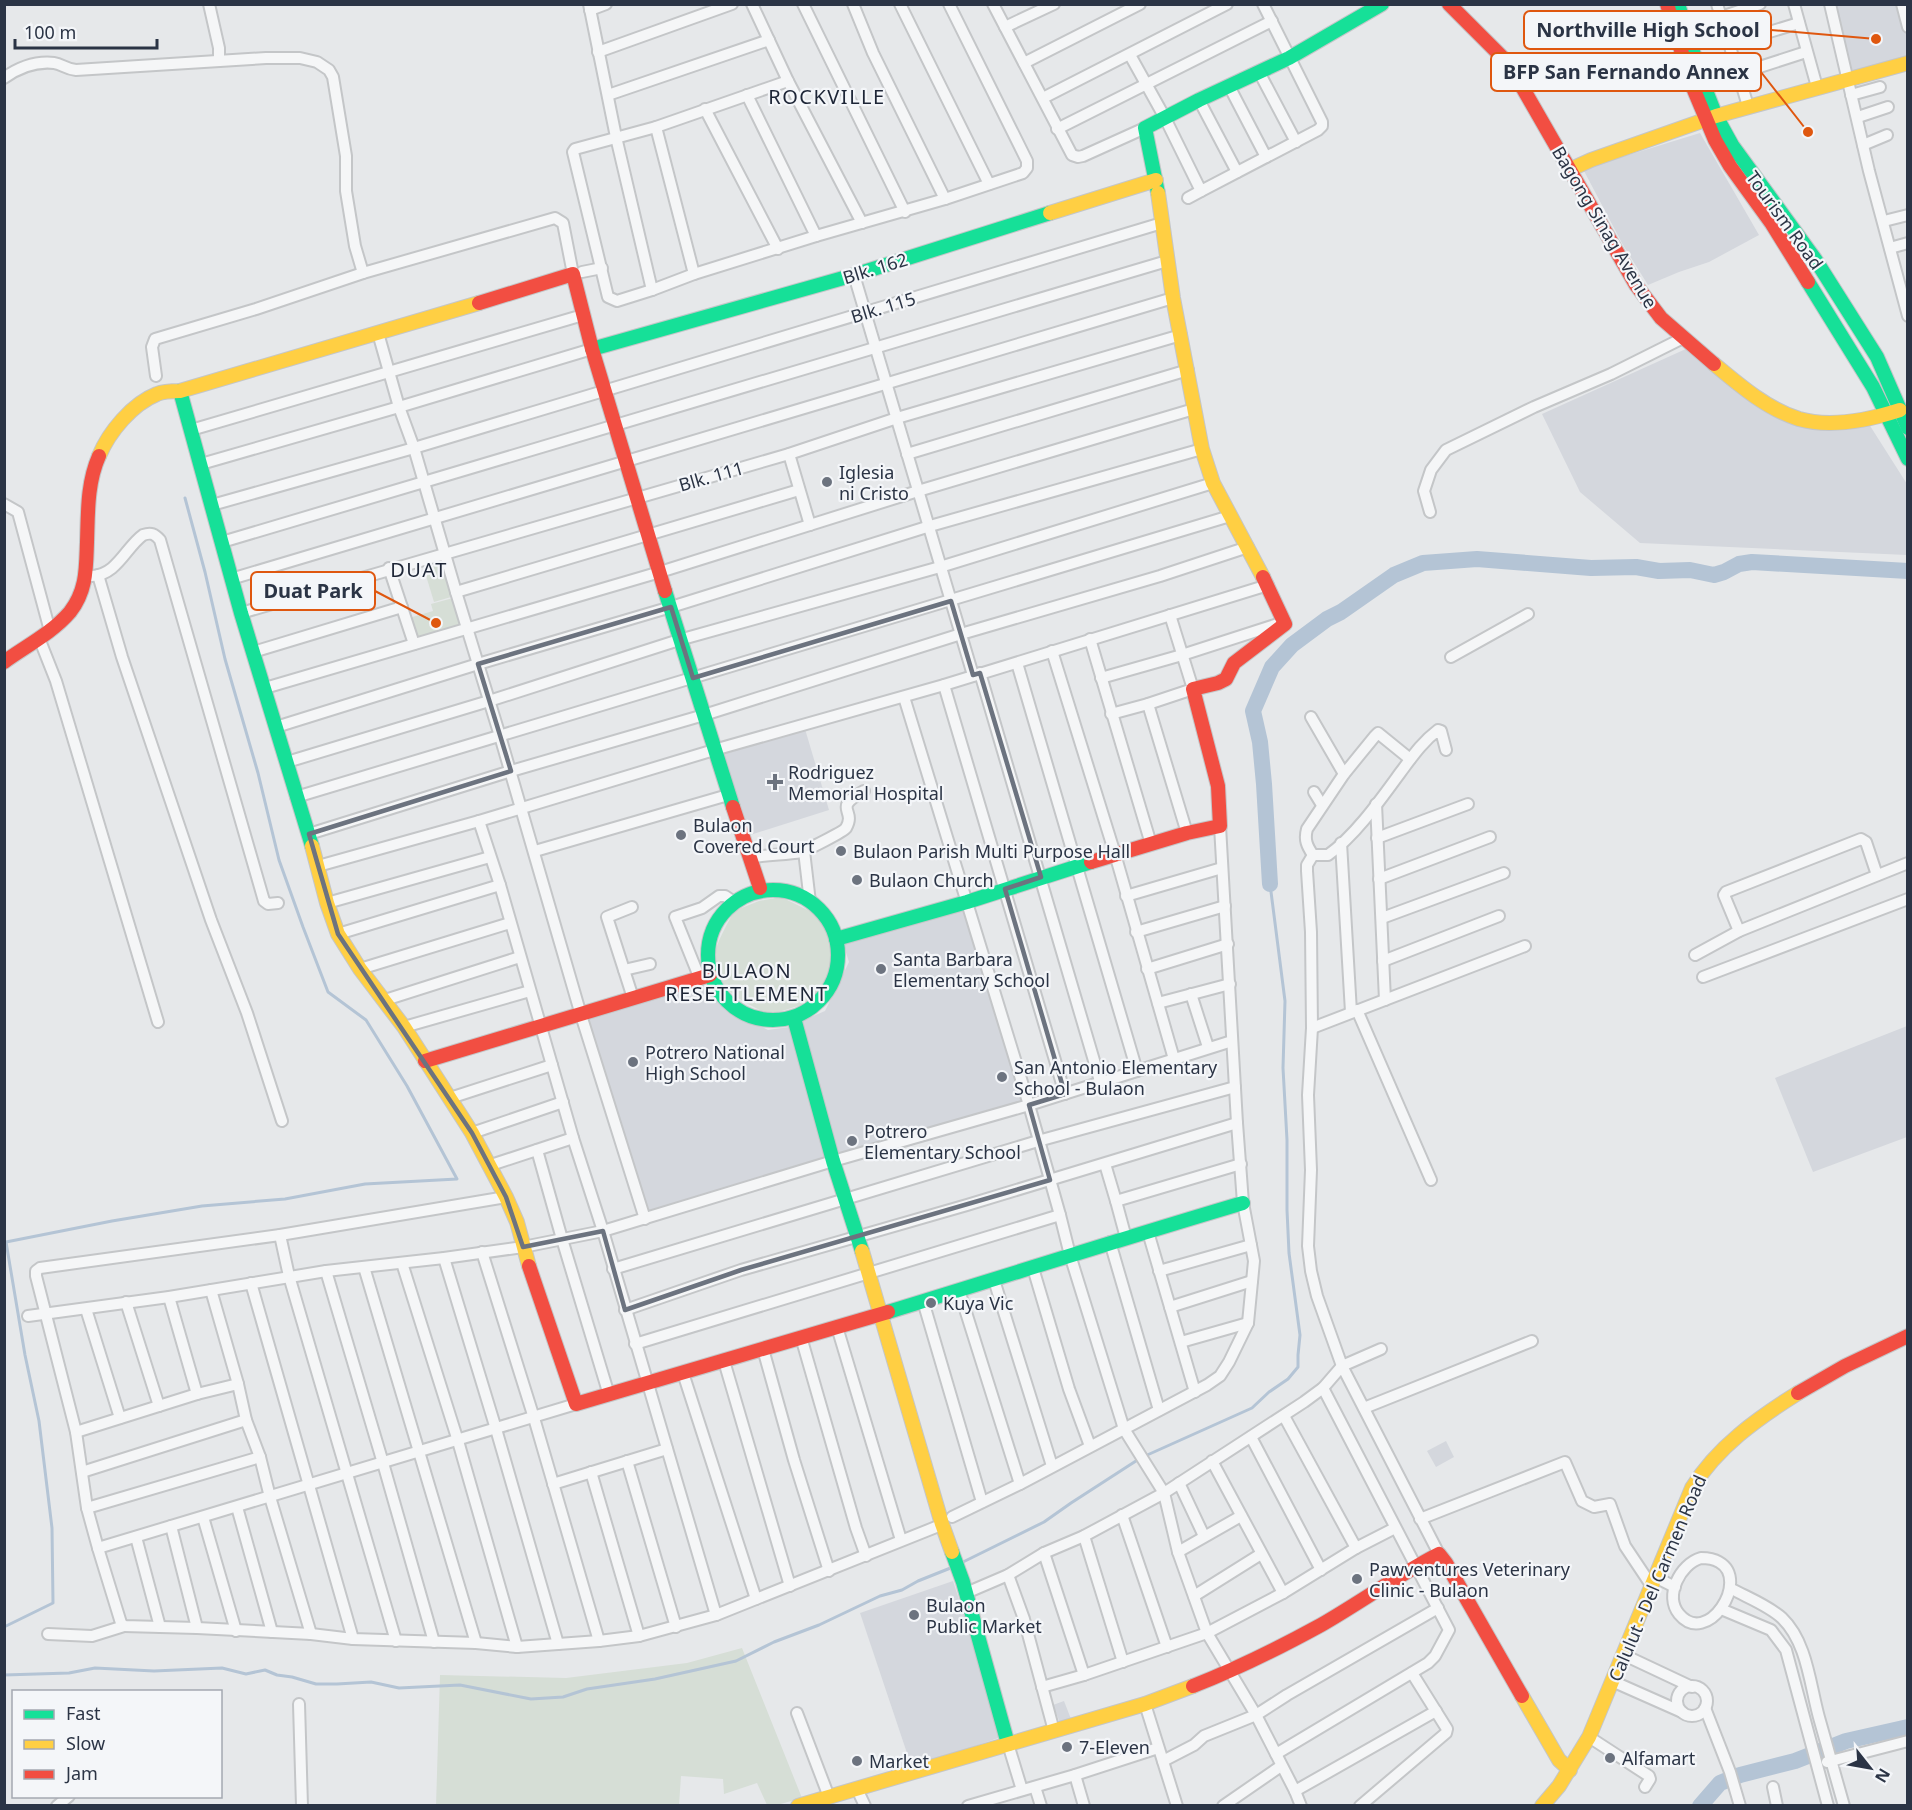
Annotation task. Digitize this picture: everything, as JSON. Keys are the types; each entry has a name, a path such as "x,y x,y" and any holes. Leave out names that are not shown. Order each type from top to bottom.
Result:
{"street":[{"path":"208,4 219,48 219,61"},
{"path":"606,4 590,7 616,137 652,290"},
{"path":"598,52 732,4"},
{"path":"753,4 788,81 862,223"},
{"path":"803,4 905,212"},
{"path":"853,4 873,53 945,199"},
{"path":"900,4 989,184"},
{"path":"788,81 656,127 578,147 573,152 609,297 612,300 617,301 694,274 816,236 905,212 1023,173 1028,161 949,4"},
{"path":"993,4 1057,129 1072,155 1078,157 1145,128 1289,58 1382,4"},
{"path":"1005,27 1054,4"},
{"path":"1024,63 1140,4"},
{"path":"1043,98 1227,4"},
{"path":"1188,198 1322,126 1263,4"},
{"name":"Bagong Sinag Avenue","path":"1449,4 1502,57 1521,85 1636,285 1661,318 1761,399 1792,416 1820,422 1894,412"},
{"name":"Tourism Road","path":"1667,4 1691,82 1711,117"},
{"name":"Tourism Road","path":"1678,4 1725,158 1772,223 1801,272 1894,412 1908,428"},
{"path":"1717,4 1748,106"},
{"path":"1721,17 1760,4"},
{"path":"1794,4 1817,87"},
{"path":"1830,4 1896,278 1906,308"},
{"path":"1902,4 1908,27"},
{"path":"1057,129 1272,21"},
{"path":"1730,44 1799,23"},
{"path":"608,95 769,40"},
{"path":"1738,74 1806,52"},
{"path":"1130,55 1165,118 1201,191"},
{"path":"4,78 22,67 50,63 76,70 266,58 300,58 317,62 329,70 333,76 346,156 346,191 354,246 363,273"},
{"path":"1569,170 1711,117 1908,63"},
{"path":"1259,72 1296,142"},
{"path":"1229,86 1266,157"},
{"path":"1851,95 1880,87"},
{"path":"747,95 816,236"},
{"path":"1199,100 1237,172"},
{"path":"1858,117 1888,108"},
{"path":"705,109 778,249"},
{"path":"656,127 694,274"},
{"path":"1111,714 1226,679 1234,663 1285,626 1285,621 1268,585 1213,483 1202,449 1173,298 1156,180 1145,128"},
{"path":"1863,145 1887,135"},
{"name":"Blk. 162","path":"592,349 854,274 1156,180"},
{"path":"1884,222 1908,215"},
{"path":"156,376 152,347 155,339 256,309 363,273 555,218 563,223 577,273 583,315 592,349 679,640 760,888"},
{"name":"Blk. 115","path":"212,505 414,448 1162,223"},
{"path":"1890,248 1908,243"},
{"path":"222,542 1167,261"},
{"path":"282,1121 247,1013 211,920 122,657 92,576 90,480 92,469 113,432 128,415 160,393 180,391 577,273 602,268"},
{"path":"854,274 930,526 940,567 1041,877 1100,1081"},
{"path":"1896,278 1908,275"},
{"path":"231,579 1173,298"},
{"path":"191,430 583,315"},
{"path":"378,333 511,771 581,1015 645,1219"},
{"name":"Blk. 111","path":"241,613 444,552 789,454 897,418 1181,335"},
{"path":"1430,512 1424,491 1431,470 1446,450 1683,338"},
{"path":"201,464 592,349"},
{"path":"908,454 1188,370"},
{"path":"180,391 231,579 338,934 360,969 386,1000 404,1027 491,1165 517,1222 523,1247 576,1404"},
{"path":"265,688 660,572 918,491 1194,409"},
{"path":"1894,412 1908,459"},
{"path":"276,727 478,664 671,608 930,526 1202,449"},
{"path":"789,454 810,525"},
{"path":"287,762 679,640 940,567 1213,483"},
{"path":"456,592 799,490"},
{"path":"4,504 18,512 44,635 158,1022"},
{"path":"296,797 1230,516"},
{"path":"4,662 57,627 71,610 85,582 92,576 113,568 143,535 155,534 160,540 264,901 268,904 278,903"},
{"path":"309,834 511,771 704,715 961,634 1160,576 1248,547"},
{"path":"389,568 414,644"},
{"path":"318,867 714,750 904,697 1268,585"},
{"path":"253,652 402,607"},
{"path":"1451,657 1528,614"},
{"path":"952,1517 1195,1392 1220,1376 1248,1323 1254,1261 1244,1203 1234,1087 1218,786 1193,689 1170,615"},
{"path":"1101,678 1182,655 1285,621"},
{"path":"1090,639 1151,844"},
{"path":"1052,651 1115,854 1174,1059"},
{"path":"1017,663 1137,1071"},
{"path":"944,685 1065,1094"},
{"path":"904,697 1029,1105 1070,1255 1124,1429 1164,1493 1178,1552 1207,1633 1256,1715 1300,1805"},
{"path":"1148,704 1187,833"},
{"path":"1311,717 1344,774"},
{"path":"1313,855 1328,855 1341,843 1376,804 1422,743 1438,730 1441,731 1446,750"},
{"path":"1313,855 1306,845 1306,832 1344,774 1378,733 1410,759"},
{"path":"750,858 804,851 842,832 848,823 847,802 864,791"},
{"path":"1314,792 1322,805"},
{"path":"535,852 728,795"},
{"path":"1376,804 1385,1000"},
{"path":"1377,838 1468,804"},
{"path":"479,821 500,885 716,1615"},
{"path":"836,939 967,902 1115,854 1220,826"},
{"path":"1379,879 1490,837"},
{"path":"1739,932 1724,895 1726,892 1861,839 1866,842 1877,875"},
{"path":"1341,843 1354,1011 1431,1180"},
{"path":"804,851 810,902"},
{"path":"1313,855 1307,865 1311,932 1312,1028 1308,1095 1311,1170 1308,1246 1317,1296 1342,1366 1420,1519 1551,1748 1570,1770"},
{"path":"327,903 490,857"},
{"path":"1695,955 1739,932 1908,863"},
{"path":"1126,896 1222,868"},
{"path":"1382,918 1504,873"},
{"path":"338,934 500,885"},
{"path":"705,977 715,926 734,902 760,888 783,889 821,908 836,939 838,957 834,979 819,1003 794,1018 767,1021 746,1016 725,1002 705,977 675,917 702,908 719,896 725,896 734,902"},
{"path":"1703,977 1908,899"},
{"path":"1136,932 1225,906"},
{"path":"632,907 607,917 633,998"},
{"path":"1383,961 1499,916"},
{"path":"360,969 510,923"},
{"path":"1147,969 1228,944"},
{"path":"1312,1028 1525,946"},
{"path":"386,1000 520,957"},
{"path":"624,970 650,963"},
{"path":"425,1061 705,977"},
{"path":"1158,1004 1230,984"},
{"path":"404,1027 530,991"},
{"path":"1191,994 1208,1047"},
{"path":"794,1018 832,1161 869,1274 942,1524 964,1587 1022,1790"},
{"path":"28,1316 169,1297 289,1276 523,1247 603,1231 832,1161 1029,1105 1232,1041"},
{"path":"450,1098 552,1065"},
{"path":"613,1269 1038,1141 1234,1087"},
{"path":"472,1133 563,1102"},
{"path":"625,1310 741,1270 1105,1164 1237,1123"},
{"path":"491,1165 573,1138"},
{"path":"537,1150 609,1395"},
{"path":"1105,1164 1126,1238"},
{"path":"1116,1201 1241,1164"},
{"path":"124,1626 121,1623 87,1508 76,1432 36,1271 40,1268 280,1235 506,1197"},
{"path":"98,1548 1244,1203"},
{"path":"635,1344 1060,1215"},
{"path":"1148,1232 1195,1392"},
{"path":"280,1235 289,1276 396,1641"},
{"path":"1110,1242 1159,1410"},
{"path":"1159,1271 1251,1245"},
{"path":"482,1252 534,1418 599,1641"},
{"path":"444,1258 558,1644"},
{"path":"402,1263 458,1441 517,1647"},
{"path":"364,1267 476,1643"},
{"path":"1033,1268 1069,1389 1089,1446"},
{"path":"326,1271 434,1642"},
{"path":"994,1280 1052,1466"},
{"path":"1170,1307 1252,1281"},
{"path":"251,1283 352,1640"},
{"path":"211,1290 246,1420 260,1457 311,1634"},
{"path":"959,1290 1020,1484"},
{"path":"169,1297 197,1394"},
{"path":"923,1301 982,1502"},
{"path":"126,1302 159,1406"},
{"path":"86,1309 120,1418"},
{"path":"1181,1342 1248,1323"},
{"path":"837,1327 901,1540"},
{"name":"Calulut - Del Carmen Road","path":"1542,1806 1570,1770 1589,1737 1692,1488 1705,1465 1720,1450 1797,1392 1872,1352 1908,1336"},
{"path":"801,1337 866,1556"},
{"path":"1364,1408 1532,1341"},
{"path":"763,1349 794,1460 829,1571"},
{"path":"964,1587 1008,1575 1044,1553 1084,1536 1164,1493 1284,1416 1323,1388 1342,1366 1381,1349"},
{"path":"724,1360 790,1586"},
{"path":"684,1373 756,1599"},
{"path":"76,1432 197,1394 238,1384"},
{"path":"1276,1754 1428,1663 1435,1656 1449,1630 1323,1388"},
{"path":"1284,1416 1356,1548"},
{"path":"82,1472 246,1420"},
{"path":"1251,1437 1322,1570"},
{"path":"553,1484 667,1449"},
{"path":"87,1508 260,1457"},
{"path":"627,1461 676,1627"},
{"path":"1212,1461 1283,1593"},
{"path":"1420,1519 1565,1462 1582,1501 1594,1507 1610,1504 1625,1546 1655,1576 1677,1582"},
{"path":"591,1472 639,1636"},
{"path":"1179,1483 1204,1536"},
{"path":"237,1507 272,1632"},
{"path":"1122,1515 1167,1647"},
{"path":"1178,1552 1241,1516"},
{"path":"203,1517 236,1631"},
{"path":"171,1526 197,1628"},
{"path":"48,1634 92,1636 124,1626 311,1634 352,1640 476,1643 517,1647 599,1641 639,1636 716,1615 936,1527"},
{"path":"1042,1687 1207,1633 1283,1593 1356,1548 1395,1528"},
{"path":"1084,1536 1123,1662"},
{"path":"136,1537 160,1627"},
{"path":"1044,1553 1084,1675"},
{"path":"1194,1596 1261,1554"},
{"path":"798,1806 1145,1704 1230,1672 1322,1624 1415,1566 1439,1554"},
{"path":"1701,1558 1719,1562 1726,1569 1730,1578 1730,1588 1721,1609 1708,1622 1697,1623 1686,1620 1678,1613 1674,1602 1677,1582 1688,1565 1701,1558"},
{"path":"1008,1575 1024,1619 1054,1731"},
{"path":"1730,1588 1780,1616 1790,1627 1797,1640 1804,1658 1844,1806"},
{"path":"1747,1619 1757,1602"},
{"path":"1163,1761 1182,1753 1204,1736 1256,1715 1438,1608"},
{"path":"1721,1609 1771,1630 1786,1650 1828,1806"},
{"path":"1624,1655 1701,1690 1705,1694 1706,1708 1740,1806"},
{"path":"1360,1806 1446,1733 1446,1726 1412,1673"},
{"path":"1612,1681 1686,1715 1695,1716 1706,1708"},
{"path":"1682,1712 1678,1703 1680,1694 1692,1687"},
{"path":"299,1704 302,1806"},
{"path":"1145,1704 1176,1806"},
{"path":"1295,1791 1436,1711"},
{"path":"797,1713 829,1797"},
{"path":"1589,1737 1649,1776 1650,1779 1645,1787"},
{"path":"1816,1764 1908,1741"},
{"path":"1812,1746 1827,1743"},
{"path":"968,1806 994,1802 1022,1790 1158,1748"},
{"path":"1223,1806 1281,1766"},
{"path":"1075,1775 1084,1806"},
{"path":"1035,1787 1041,1806"},
{"path":"1773,1787 1777,1806"},
{"path":"857,1789 864,1806"}],"highlighted area":[{"path":"951,601 973,675 980,673 1041,877 1005,889 1065,1094 1029,1105 1050,1180 741,1270 625,1310 603,1231 523,1247 506,1197 472,1133 338,934 309,834 511,771 478,664 671,607 693,678"}],"shaded area":[{"path":"1836,5 1903,5 1907,22 1907,56 1852,71"},
{"path":"1700,133 1759,235 1709,262 1648,285 1623,245 1583,169"},
{"path":"1688,348 1785,417 1867,421 1907,484 1907,555 1640,543 1580,492 1542,414"},
{"path":"442,564 451,597 434,602 424,569"},
{"path":"453,598 462,627 416,641 409,618 433,611 431,604"},
{"name":"Rodriguez Memorial Hospital","path":"805,729 829,810 747,836 721,755"},
{"path":"781,897 822,917 835,961 814,1001 769,1015 729,991 716,973 714,962 716,949 734,911 759,901"},
{"path":"963,908 1024,1102 839,1158 799,1022 825,1011 849,962 842,940"},
{"path":"704,981 711,994 732,1012 768,1030 789,1027 829,1159 649,1214 587,1016"},
{"path":"1907,1026 1907,1137 1813,1172 1775,1078"},
{"path":"1446,1441 1454,1457 1436,1467 1427,1451"},
{"name":"Bulaon Public Market","path":"953,1581 1004,1736 912,1768 860,1613"},
{"path":"742,1648 802,1798 777,1805 767,1805 757,1783 724,1794 723,1779 681,1776 679,1805 436,1806 440,1675 566,1678 687,1663"},
{"path":"1064,1701 1071,1719 1060,1723 1053,1705"}],"waterway":[{"path":"4,1627 53,1603 52,1528 39,1421 25,1355 6,1242 202,1206 285,1199 365,1184 457,1179 407,1086 366,1020 328,992 279,860 185,498"},
{"path":"1270,884 1260,742 1253,711 1272,667 1292,645 1394,575 1423,563 1477,559 1591,568 1636,567 1659,571 1690,570 1714,575 1739,564 1752,562 1908,571"},
{"path":"1145,1456 1252,1408 1288,1379 1298,1367 1300,1335 1289,1253 1287,1210 1287,1140 1283,1068 1285,1001 1270,884"},
{"path":"961,1563 1044,1522 1139,1459"},
{"path":"4,1675 69,1673 95,1668 154,1671 222,1668 246,1674 265,1670 316,1684 371,1682 399,1688 460,1685 531,1699 563,1697 587,1689 655,1679 736,1661 880,1596 902,1590 953,1567"},
{"path":"1700,1806 1720,1783 1740,1775 1795,1761 1846,1741 1908,1727"}],"traffic: fast":[{"path":"1158,193 1145,128 1289,58 1382,4"},
{"path":"1678,4 1716,116 1732,145 1815,259 1877,357 1908,428"},
{"path":"592,349 854,275 1050,213"},
{"path":"1808,282 1873,387 1908,459"},
{"path":"180,391 241,613 312,846"},
{"path":"665,591 733,807"},
{"path":"836,939 967,902 1091,862"},
{"path":"773,890 798,895 819,909 833,930 838,955 833,980 819,1001 798,1015 773,1020 748,1015 727,1001 713,980 708,955 713,930 727,909 748,895 773,890"},
{"path":"794,1018 833,1161 862,1251"},
{"path":"888,1312 1243,1203"},
{"path":"952,1552 963,1582 1008,1744"}],"traffic: slow":[{"path":"1569,170 1591,160 1716,116 1908,63"},
{"path":"1050,213 1156,180"},
{"path":"1158,193 1173,298 1202,449 1213,483 1263,577"},
{"path":"99,456 122,420 139,405 157,394 180,391 479,303"},
{"path":"1714,364 1765,403 1787,415 1811,422 1850,422 1900,410"},
{"path":"312,846 338,934 360,969 404,1027 472,1133 517,1222 529,1266"},
{"path":"862,1251 952,1552"},
{"path":"1542,1806 1559,1786 1589,1737 1692,1488 1713,1459 1739,1434 1798,1393"},
{"path":"798,1806 1145,1704 1193,1686"},
{"path":"1522,1696 1559,1760 1570,1770"}],"traffic: jam":[{"path":"1449,4 1502,57 1521,85 1636,285 1661,318 1714,364"},
{"path":"1667,4 1691,83 1715,140 1808,282"},
{"path":"479,303 573,274 592,349 665,591"},
{"path":"4,662 55,626 76,604 83,587 86,570 90,487 99,456"},
{"path":"1091,862 1187,833 1220,826 1218,786 1193,689 1226,679 1234,663 1285,624 1263,577"},
{"path":"733,807 760,888"},
{"path":"425,1061 710,975"},
{"path":"529,1266 576,1404 888,1312"},
{"path":"1798,1393 1845,1366 1908,1336"},
{"path":"1193,1686 1305,1634 1439,1554 1522,1696"}],"place":[{"name":"Northville High School","path":"1876,39"},
{"name":"BFP San Fernando Annex","path":"1808,132"},
{"name":"Iglesia ni Cristo","path":"827,482"},
{"name":"Duat Park","path":"436,623"},
{"name":"Rodriguez Memorial Hospital","path":"775,782"},
{"name":"Bulaon Covered Court","path":"681,835"},
{"name":"Bulaon Parish Multi Purpose Hall","path":"841,851"},
{"name":"Bulaon Church","path":"857,880"},
{"name":"Santa Barbara Elementary School","path":"881,969"},
{"name":"Potrero National High School","path":"633,1062"},
{"name":"San Antonio Elementary School - Bulaon","path":"1002,1077"},
{"name":"Potrero Elementary School","path":"852,1141"},
{"name":"Kuya Vic","path":"931,1303"},
{"name":"Pawventures Veterinary Clinic - Bulaon","path":"1357,1579"},
{"name":"Bulaon Public Market","path":"914,1615"},
{"name":"7-Eleven","path":"1067,1747"},
{"name":"Alfamart","path":"1610,1758"},
{"name":"Market","path":"857,1761"}],"district":[{"name":"ROCKVILLE","path":"827,96"},
{"name":"DUAT","path":"419,569"},
{"name":"BULAON RESETTLEMENT","path":"747,982"}]}
